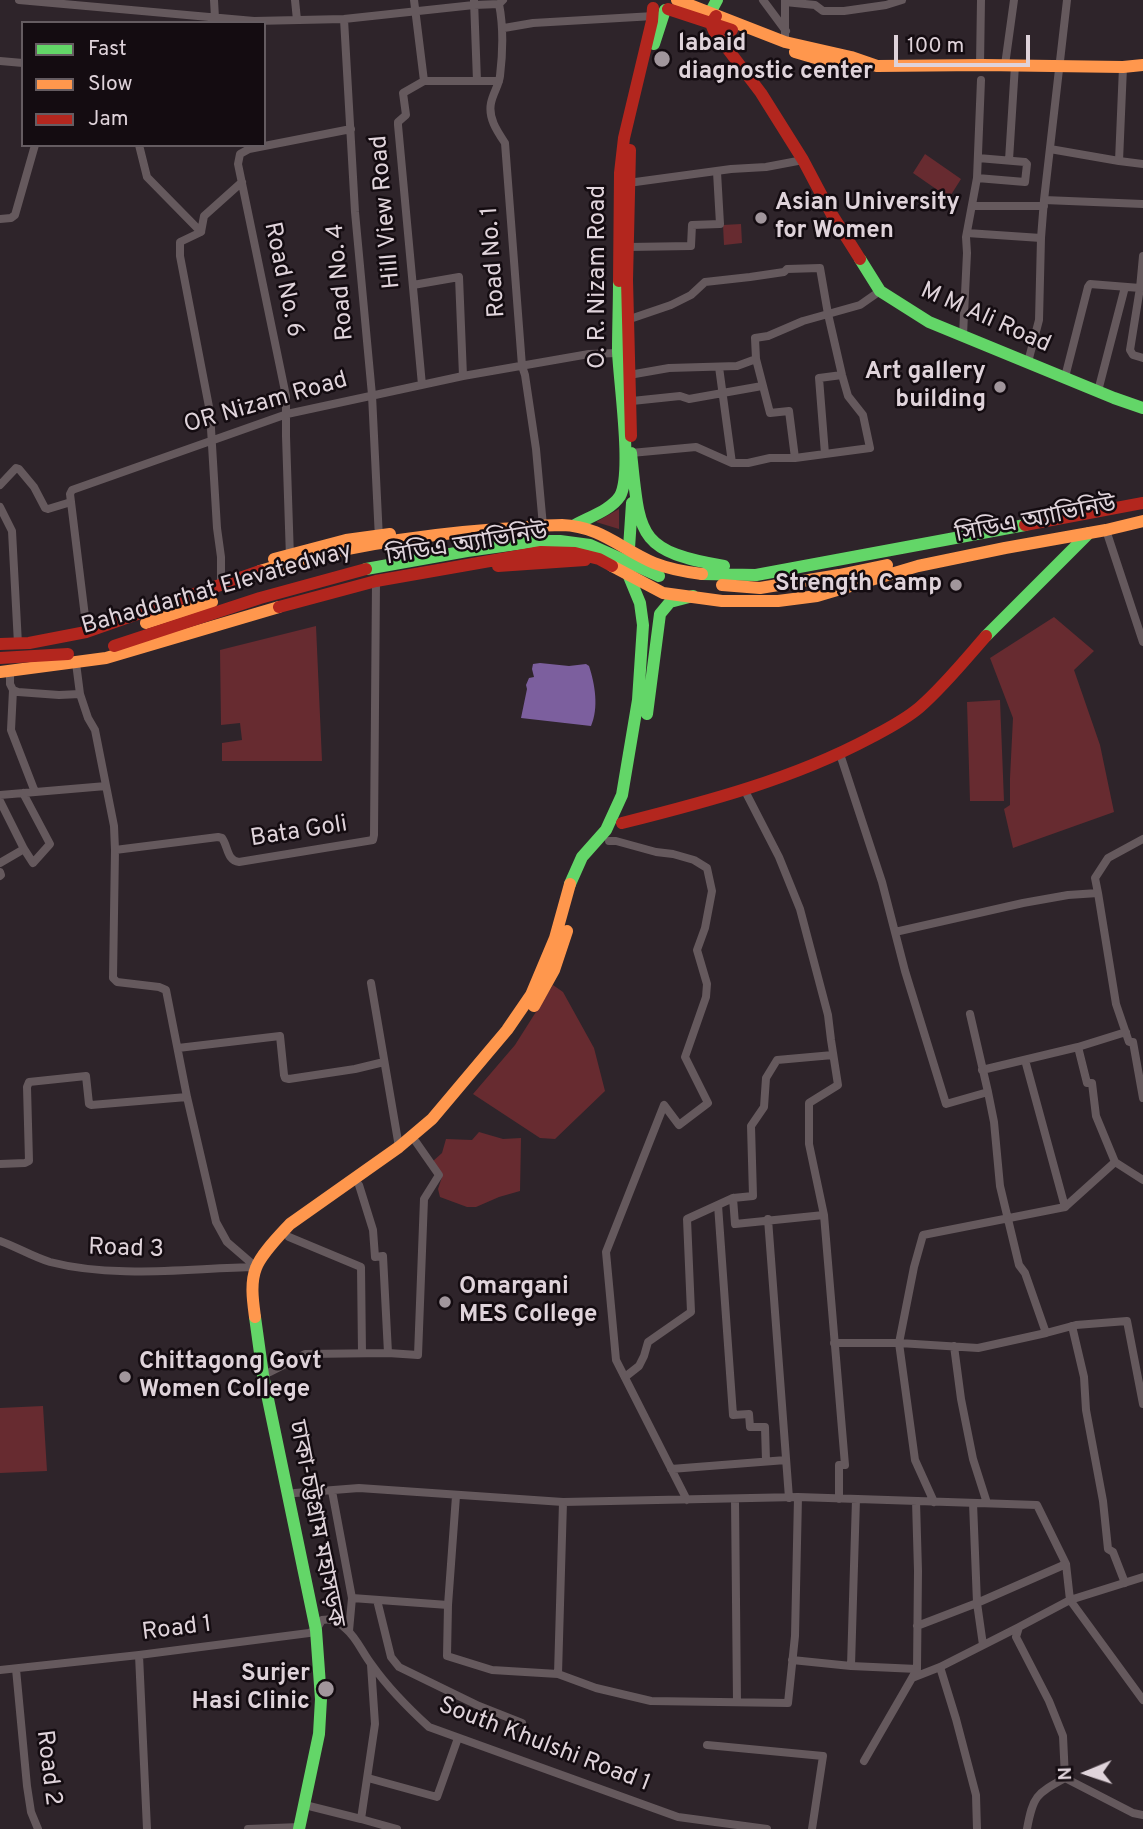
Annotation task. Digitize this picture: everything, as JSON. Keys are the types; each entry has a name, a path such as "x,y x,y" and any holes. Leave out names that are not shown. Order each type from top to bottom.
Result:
{"main road":[{"path":"713,18 717,0"},
{"path":"629,548 632,524 632,401 627,320 628,183 631,135 662,7 785,36 877,66"},
{"name":"O. R. Nizam Road","path":"575,525 612,504 621,494 625,477 618,353 620,173 624,138 662,7"},
{"path":"713,18 788,50 836,64 1143,65"},
{"name":"M M Ali Road","path":"713,18 714,31 761,93 880,291 929,322 1143,408"},
{"path":"631,453 644,529 654,543 684,558 756,575"},
{"path":"992,524 1143,498"},
{"name":"সিডিএ অ্যাভিনিউ","path":"0,643 18,644 87,633 290,561 379,542 481,531 575,525 600,532 652,562 679,570 723,575 756,575 1143,505"},
{"name":"Bahaddarhat Elevatedway","path":"0,649 23,649 112,634 235,595 354,562 498,539 561,533 591,537 664,572 704,579 761,580 841,567 1143,505"},
{"name":"Bahaddarhat Elevatedway","path":"0,658 62,655 108,647 349,573 398,562 538,541 590,545 660,576 700,584 760,588 839,575 989,542 1143,514"},
{"name":"সিডিএ অ্যাভিনিউ","path":"3,672 54,667 106,657 376,581 541,552 575,553 599,559 663,593 722,601 778,601 817,596 918,566 1143,521"},
{"path":"0,638 58,634 95,625 257,564 319,546 370,536 461,529 481,531"},
{"path":"622,823 695,805 744,789 840,754 890,728 920,706 1089,533"},
{"path":"3,672 83,668 137,656 239,624 363,591 496,566 599,559"},
{"name":"ঢাকা-চট্টগ্রাম মহাসড়ক","path":"302,1828 323,1745 326,1707 319,1625 270,1371 261,1283 266,1265 289,1237 359,1185 401,1150 432,1119 507,1030 531,995 555,938 575,870 582,857 606,830 622,794 636,713 643,625 640,603 628,574"},
{"name":"ঢাকা-চট্টগ্রাম মহাসড়ক","path":"319,1625 263,1375 255,1320 253,1283 256,1267 290,1224 416,1142 440,1121 485,1069 547,988 562,953 576,895 585,872 622,823 630,805 660,614 665,604 671,600 693,596"}],"street":[{"path":"19,0 93,3 244,21"},
{"path":"214,0 215,18"},
{"path":"295,0 297,20"},
{"path":"414,0 424,81 499,80"},
{"path":"763,0 785,36"},
{"path":"785,36 785,1 815,5 823,10 844,11 873,8 902,0"},
{"path":"980,65 981,0"},
{"path":"1009,160 1014,0"},
{"path":"1028,362 1039,320 1044,203 1067,0"},
{"path":"266,21 344,19 474,2 501,2"},
{"path":"474,2 477,81"},
{"name":"Road No. 1","path":"501,2 503,28 499,80 491,107 494,126 505,143 522,366 536,449 543,526"},
{"path":"503,28 662,7"},
{"path":"150,11 151,21"},
{"name":"Road No. 4","path":"344,19 355,212 372,395 379,542"},
{"path":"0,61 21,63"},
{"path":"1119,161 1123,67"},
{"path":"962,335 967,233 977,178 981,80"},
{"name":"Hill View Road","path":"422,385 398,122 406,115 403,93 424,81"},
{"name":"Road No. 6","path":"266,146 351,129"},
{"path":"0,219 15,215 34,147"},
{"path":"140,147 147,177 201,232"},
{"name":"Road No. 6","path":"259,147 240,154 238,164 286,396 290,561"},
{"path":"1050,149 1143,164"},
{"path":"977,178 1025,182 1027,162 978,158"},
{"path":"628,183 766,167 803,160"},
{"path":"628,247 691,246 692,225 720,224 717,172"},
{"path":"201,232 205,215 242,182"},
{"path":"972,206 1044,203 1143,204"},
{"path":"201,232 180,242 180,256 210,412 221,584"},
{"path":"967,233 1041,238"},
{"path":"1143,256 1130,350 1133,355 1143,358"},
{"path":"627,320 671,305 691,295 705,282 784,272 787,269 820,268 842,375 848,396 863,415 870,448 795,458 770,458 748,463 732,463 696,447 631,453"},
{"path":"413,285 460,277 463,376"},
{"path":"1065,377 1090,284 1140,288"},
{"path":"1098,391 1125,287"},
{"path":"795,458 789,411 770,413 756,359 755,338 768,336 803,321 860,304 880,291"},
{"name":"OR Nizam Road","path":"71,498 72,490 287,414 463,376 589,354 618,353"},
{"path":"629,375 669,368 737,366 756,359"},
{"path":"719,367 732,463"},
{"path":"825,454 819,379 842,375"},
{"path":"632,401 680,396 689,399 762,386"},
{"path":"0,485 16,468 34,487 45,508 71,498 87,633"},
{"path":"0,507 12,531 18,644"},
{"path":"1106,530 1143,642"},
{"name":"Bata Goli","path":"115,850 222,838 231,859 239,862 373,840 376,581"},
{"path":"76,663 80,694 95,730 114,826 113,978 117,982 165,989 216,1222 226,1242 256,1267"},
{"path":"3,672 13,690 11,730 35,792"},
{"path":"13,690 34,694 80,694"},
{"path":"840,754 882,882 905,971 946,1104 988,1092"},
{"path":"0,795 106,786"},
{"path":"744,789 779,857 800,909 828,1015 838,1085 809,1103 808,1120 824,1215 845,1465 839,1465 839,1499"},
{"path":"0,801 33,863 50,844 23,793"},
{"path":"1143,839 1108,858 1095,878 1116,1004 1129,1042 1133,1042 1143,1098"},
{"path":"609,841 694,860 707,868 712,891 705,928 697,950 707,984 706,997 685,1056 708,1103 679,1125 664,1105 606,1252 615,1357 687,1500"},
{"path":"0,863 24,849"},
{"path":"895,932 1036,901 1098,893"},
{"path":"371,983 401,1150"},
{"path":"970,1014 994,1122 1000,1186 1007,1220 1019,1265 1025,1273 1046,1334"},
{"path":"982,1070 1078,1047 1126,1032"},
{"path":"178,1048 280,1036 284,1075 289,1079 384,1062"},
{"path":"1078,1047 1087,1083 1092,1083 1096,1116 1115,1162 1143,1180"},
{"path":"625,1377 639,1366 648,1342 691,1312 687,1219 733,1198 753,1196 751,1126 764,1107 766,1078 778,1060 833,1055"},
{"path":"1025,1059 1065,1208"},
{"path":"0,1164 29,1161 29,1082 86,1076 91,1105 187,1097"},
{"path":"270,1371 305,1354 418,1355 424,1199 439,1174 416,1142"},
{"path":"934,1502 915,1460 899,1343 923,1235 1065,1208 1115,1162"},
{"path":"359,1185 373,1230 375,1256 383,1256 388,1353"},
{"path":"733,1198 735,1224 824,1215"},
{"path":"718,1205 733,1415 749,1414 750,1427 765,1427 766,1461"},
{"path":"456,1496 447,1656 492,1670 558,1674 596,1688 651,1701 788,1703 794,1636 793,1497 786,1460 768,1220"},
{"path":"289,1237 361,1267 362,1353"},
{"name":"Road 3","path":"0,1241 47,1261 81,1268 163,1272 256,1267"},
{"path":"834,1343 899,1343 978,1348 1072,1326 1127,1321 1143,1404"},
{"path":"1072,1326 1084,1377 1086,1410 1103,1501 1108,1549 1113,1552 1125,1583"},
{"path":"954,1346 973,1459 987,1503"},
{"path":"671,1469 786,1460"},
{"path":"295,1493 359,1488 563,1502 793,1497 1037,1505 1066,1564 1070,1600 1143,1700"},
{"path":"332,1491 352,1598 349,1631"},
{"path":"735,1499 737,1702"},
{"path":"851,1666 856,1499"},
{"path":"558,1674 563,1502"},
{"path":"864,1761 917,1669 916,1502"},
{"path":"973,1503 977,1602 983,1645"},
{"path":"917,1626 1066,1564"},
{"path":"912,1678 940,1667 1070,1600 1143,1577"},
{"path":"352,1598 448,1605"},
{"path":"377,1600 391,1657 399,1667 479,1706 522,1723"},
{"path":"319,1625 329,1618 336,1620 349,1631"},
{"name":"Road 1","path":"0,1670 309,1633 319,1625"},
{"path":"1019,1627 1016,1637 1049,1701 1063,1736 1065,1778"},
{"name":"South Khulshi Road 1","path":"349,1631 370,1664 397,1697 429,1727 678,1816 767,1829"},
{"path":"139,1655 148,1829"},
{"path":"792,1660 917,1669"},
{"path":"361,1819 375,1724 370,1664"},
{"path":"940,1667 976,1795 977,1829"},
{"name":"Road 2","path":"16,1669 27,1786 31,1812 38,1829"},
{"path":"368,1778 437,1797 458,1738"},
{"path":"708,1745 823,1756 811,1829"},
{"path":"1065,1778 1133,1813 1143,1815"},
{"path":"1027,1829 1035,1799 1041,1791 1065,1778"},
{"path":"308,1806 397,1829"},
{"path":"248,1829 302,1828"}],"shaded area":[{"path":"925,154 961,179 949,198 913,173"},
{"path":"741,224 742,243 724,245 723,225"},
{"path":"619,509 619,529 596,522"},
{"path":"1054,617 1094,651 1074,670 1100,745 1114,812 1013,848 1004,809 1010,805 1013,718 990,658"},
{"path":"316,626 322,761 222,761 222,743 242,740 240,723 221,725 220,650"},
{"path":"533,664 589,666 595,696 595,712 591,726 521,718 526,685 529,678 534,677"},
{"path":"1000,700 1004,801 970,801 967,702"},
{"path":"553,985 563,992 594,1048 605,1091 555,1139 540,1138 473,1094 515,1045"},
{"path":"479,1132 503,1139 521,1138 520,1191 476,1207 467,1207 440,1197 438,1189 442,1177 432,1162 442,1153 446,1139 472,1140"},
{"path":"43,1406 47,1471 0,1473 0,1408"}],"traffic: fast":[{"path":"710,13 717,0"},
{"path":"654,44 665,10"},
{"path":"860,259 880,291 929,322 1143,408"},
{"path":"575,525 616,501 624,484 625,448 618,351 619,281"},
{"path":"631,453 637,503 648,535 658,545 674,554 724,566"},
{"path":"629,548 632,503"},
{"path":"702,574 756,575 1025,525"},
{"path":"986,636 1089,533"},
{"path":"366,569 467,551 538,541 560,541 590,545 659,576"},
{"path":"570,884 582,857 606,830 622,795 638,700 643,625 640,603 628,574"},
{"path":"647,714 660,614 670,602 693,596"},
{"path":"255,1317 263,1375 316,1630 321,1699 319,1734 299,1829"}],"traffic: slow":[{"path":"677,0 785,42 851,57 877,66 1143,65"},
{"path":"795,52 836,64 859,65"},
{"path":"612,566 663,593 722,601 778,601 817,596 918,566 1143,521"},
{"path":"260,571 319,555 408,539 562,525 588,529 660,565 702,574"},
{"path":"274,559 346,540 390,534"},
{"path":"722,585 760,588 887,565"},
{"path":"146,623 212,602"},
{"path":"0,672 106,658 279,607"},
{"path":"255,1317 254,1274 258,1263 276,1239 290,1224 399,1147 432,1119 507,1030 531,995 555,938 570,884"},
{"path":"534,1006 554,970 567,931"}],"traffic: jam":[{"path":"619,281 620,173 624,138 653,8"},
{"path":"668,9 732,30"},
{"path":"716,16 711,24 714,31 761,93 860,259"},
{"path":"630,150 627,280 631,436"},
{"path":"1025,525 1143,503"},
{"path":"279,607 376,581 541,552 575,553 599,559 612,566"},
{"path":"498,566 585,560"},
{"path":"114,646 260,598 366,569"},
{"path":"0,644 29,643 86,632 260,571"},
{"path":"622,823 717,798 841,753 902,720 920,707 986,636"},
{"path":"0,658 68,654"}],"place":[{"name":"labaid diagnostic center","path":"662,59"},
{"name":"Asian University for Women","path":"761,218"},
{"name":"Art gallery building","path":"1000,387"},
{"name":"Strength Camp","path":"956,585"},
{"name":"Omargani MES College","path":"445,1302"},
{"name":"Chittagong Govt Women College","path":"125,1377"},
{"name":"Surjer Hasi Clinic","path":"326,1689"}]}
